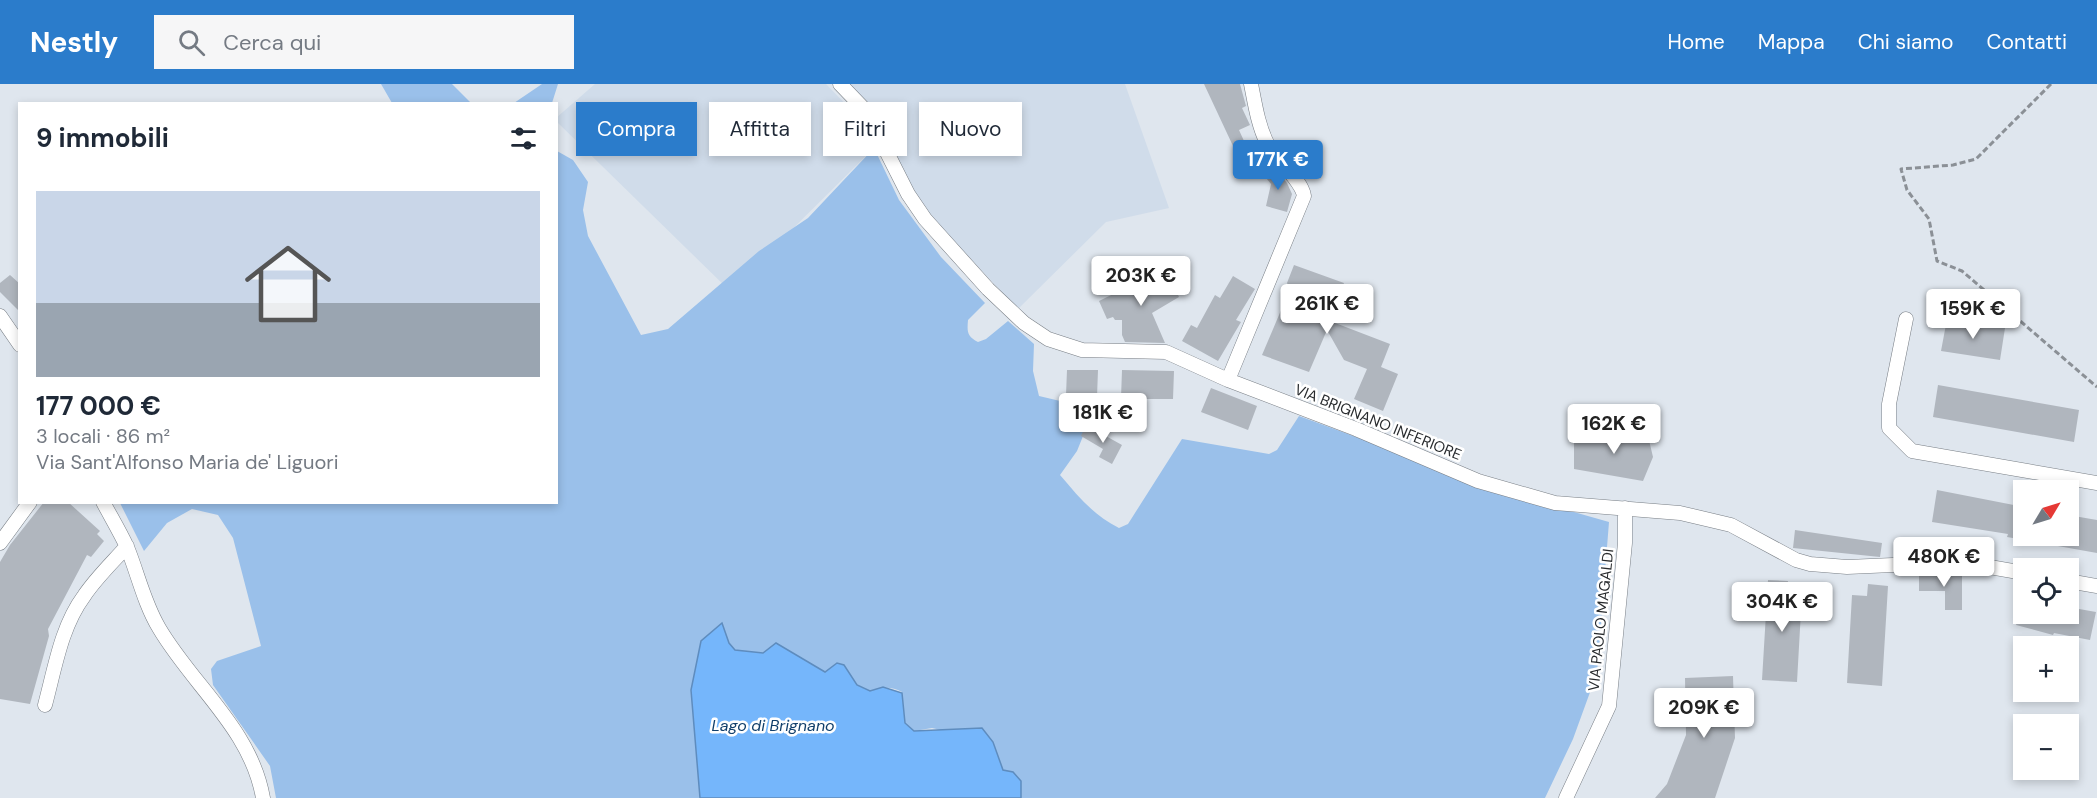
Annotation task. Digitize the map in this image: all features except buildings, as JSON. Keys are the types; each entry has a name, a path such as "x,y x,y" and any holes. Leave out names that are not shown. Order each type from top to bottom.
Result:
{"street":[{"name":"VIA BRIGNANO INFERIORE","path":"840,84 866,111 916,208 956,255 1024,323 1048,339 1070,347 1166,352 1228,380 1356,429 1478,481 1517,494 1555,503 1680,513 1731,525 1796,560 1822,567 1984,566 2013,571"},
{"path":"1228,380 1304,196 1299,184 1267,144 1259,123 1251,84"},
{"path":"0,316 18,342"},
{"path":"1906,319 1889,404 1889,428 1912,451 2097,483"},
{"path":"0,543 29,504"},
{"path":"105,504 127,546 157,625 172,650 230,722 246,747 257,771 262,798"},
{"name":"VIA PAOLO MAGALDI","path":"1566,798 1609,706 1625,543 1625,508"},
{"path":"45,705 62,641 83,596 127,546"},
{"path":"2079,583 2097,586"}],"path":[{"path":"2051,84 1976,159 1953,165 1901,169 1907,190 1929,219 1937,261 1962,271 2097,387"}],"shaded area":[{"path":"381,84 452,84 470,102 391,102"},
{"path":"542,84 558,84 552,102 515,102"},
{"path":"595,84 826,84 844,102 823,102 823,156 866,156 730,291 592,156 697,156 697,102 576,102 576,141 558,123 558,116"},
{"path":"843,84 1125,84 1169,208 1106,222 1018,309 917,202 888,156 907,156 907,102 854,102"},
{"path":"558,152 573,160 588,182 583,210 588,236 641,335 668,329 759,251 808,218 866,156 878,156 899,200 941,257 985,303 968,320 970,336 978,342 986,339 1008,321 1034,344 1033,371 1039,396 1094,409 1077,451 1060,475 1094,511 1119,528 1128,524 1182,439 1269,454 1277,450 1299,416 1514,495 1609,522 1597,673 1573,739 1545,798 1021,798 1021,781 1003,770 993,742 932,728 914,731 905,723 902,692 886,688 870,691 857,685 844,665 837,663 825,672 763,653 735,650 729,643 691,690 700,798 276,798 270,766 213,685 211,669 217,661 261,646 233,538 218,515 192,509 167,523 144,551 120,504 558,504"}],"water":[{"name":"Lago di Brignano","path":"722,623 729,643 735,650 763,653 776,643 825,672 837,663 844,665 857,685 870,691 883,687 902,693 905,723 914,731 982,728 993,742 1003,770 1013,772 1021,781 1021,798 700,798 691,690 701,641"}]}
